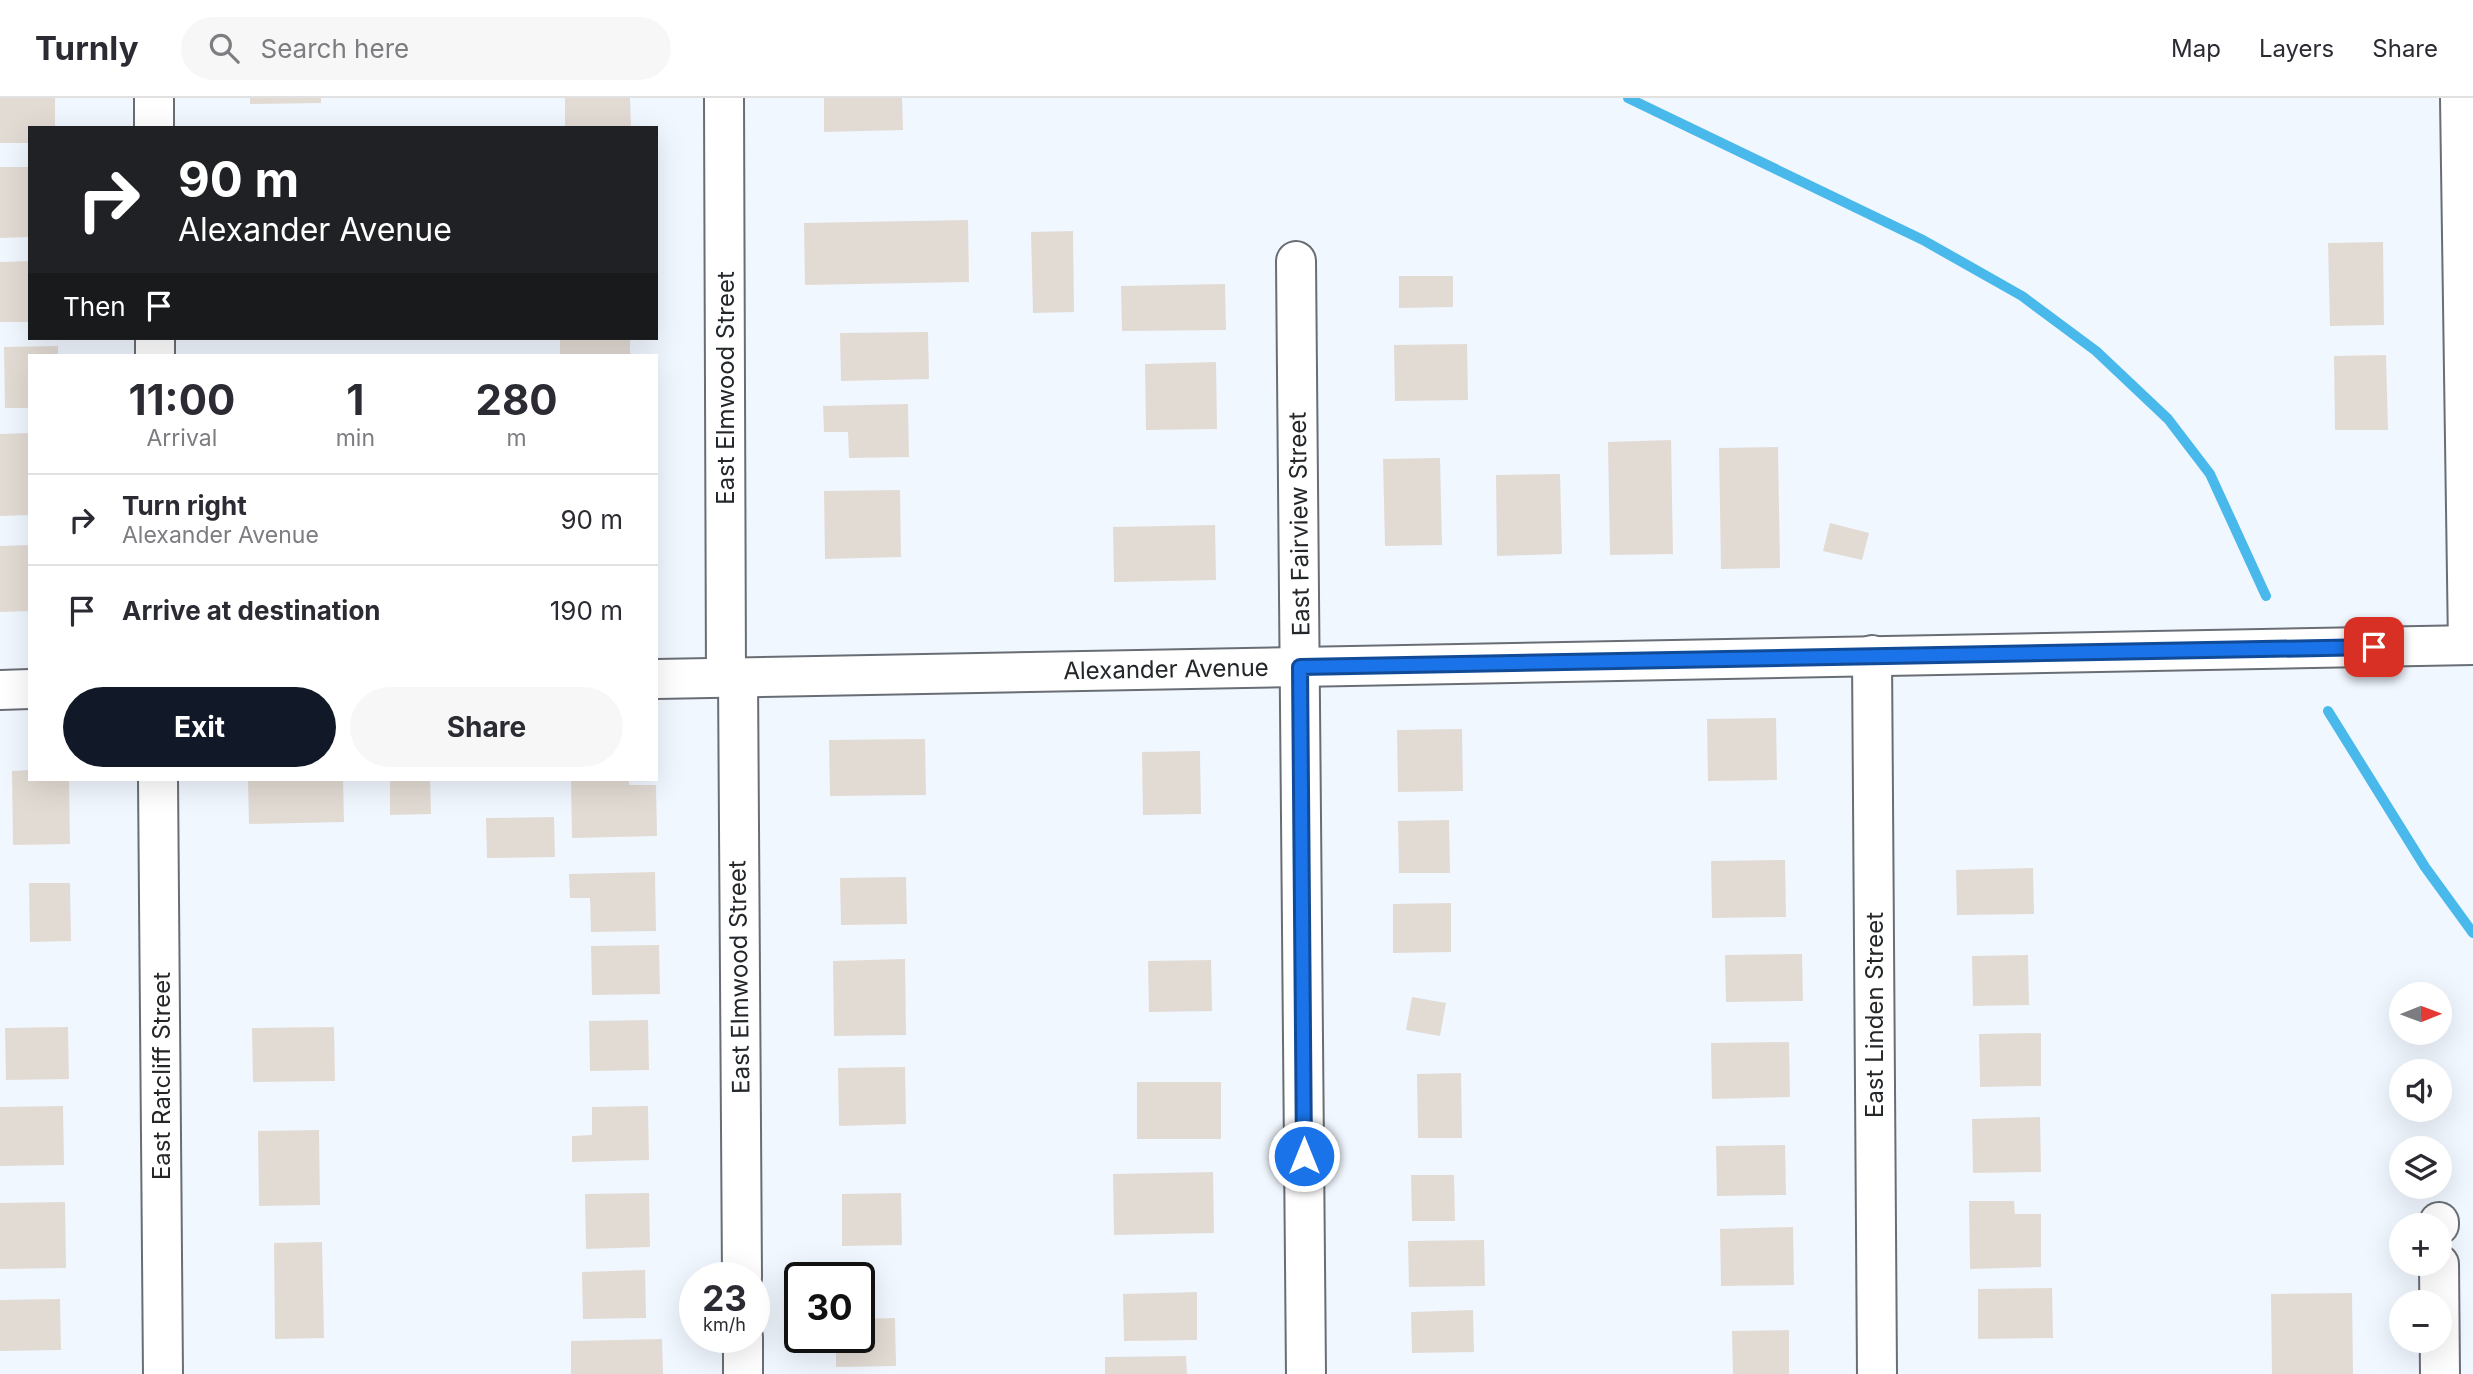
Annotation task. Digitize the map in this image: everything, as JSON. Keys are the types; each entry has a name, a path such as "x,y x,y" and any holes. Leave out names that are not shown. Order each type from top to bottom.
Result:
{"street":[{"path":"154,98 154,126"},
{"name":"East Elmwood Street","path":"724,98 742,1262"},
{"path":"2460,98 2470,645"},
{"name":"East Fairview Street","path":"1296,261 1306,1374"},
{"name":"Alexander Avenue","path":"658,679 2470,645"},
{"name":"East Linden Street","path":"1872,655 1877,1374"},
{"path":"0,690 28,689"},
{"name":"East Ratcliff Street","path":"158,781 163,1374"},
{"path":"2439,1276 2440,1374"},
{"path":"743,1353 743,1374"}],"building":[{"path":"0,98 55,98 55,126 28,126 28,143 0,143"},
{"path":"250,98 321,98 321,103 250,104"},
{"path":"565,98 630,98 631,126 565,126"},
{"path":"824,98 902,98 903,130 824,132"},
{"path":"0,167 28,167 28,237 0,238"},
{"path":"968,220 969,282 805,285 804,223"},
{"path":"1073,231 1074,312 1033,313 1031,232"},
{"path":"2383,242 2384,325 2330,326 2328,243"},
{"path":"28,261 28,322 0,322 0,262"},
{"path":"1399,276 1453,276 1453,307 1399,308"},
{"path":"1225,284 1226,330 1122,331 1121,286"},
{"path":"928,332 929,379 841,381 840,333"},
{"path":"560,340 630,340 630,354 560,354"},
{"path":"1467,344 1468,400 1395,401 1394,345"},
{"path":"58,346 58,354 28,354 28,408 5,408 4,347"},
{"path":"2386,355 2388,430 2335,430 2334,356"},
{"path":"1216,362 1217,429 1146,430 1145,364"},
{"path":"908,404 909,457 849,458 848,432 824,432 823,406"},
{"path":"28,433 28,515 0,516 0,434"},
{"path":"1671,440 1673,554 1610,555 1608,442"},
{"path":"1778,447 1780,568 1721,569 1719,448"},
{"path":"1440,458 1442,545 1385,546 1383,459"},
{"path":"1560,474 1562,554 1497,556 1496,475"},
{"path":"900,490 901,557 825,559 824,491"},
{"path":"1830,523 1869,533 1862,560 1823,551"},
{"path":"1215,525 1216,580 1114,582 1113,527"},
{"path":"28,545 28,611 0,612 0,546"},
{"path":"1776,718 1777,780 1708,781 1707,719"},
{"path":"1462,729 1463,791 1398,792 1397,730"},
{"path":"925,739 926,795 830,796 829,740"},
{"path":"1200,751 1201,814 1143,815 1142,752"},
{"path":"28,770 28,781 69,781 70,844 13,845 12,771"},
{"path":"248,781 343,781 344,822 249,824"},
{"path":"390,781 430,781 431,814 390,815"},
{"path":"571,781 629,781 629,785 656,785 657,836 572,838"},
{"path":"554,817 555,857 487,858 486,818"},
{"path":"1449,820 1450,873 1399,873 1398,821"},
{"path":"1785,860 1786,917 1712,918 1711,861"},
{"path":"2033,868 2034,914 1957,915 1956,870"},
{"path":"655,872 656,931 591,932 590,898 570,898 569,874"},
{"path":"906,877 907,924 841,925 840,878"},
{"path":"29,883 70,883 71,941 30,942"},
{"path":"1451,903 1451,952 1393,953 1393,904"},
{"path":"659,945 660,994 592,995 591,946"},
{"path":"1802,954 1803,1001 1726,1002 1725,955"},
{"path":"2028,955 2029,1005 1973,1006 1972,956"},
{"path":"905,959 906,1035 834,1036 833,961"},
{"path":"1211,960 1212,1011 1149,1012 1148,961"},
{"path":"1412,997 1446,1003 1440,1036 1406,1030"},
{"path":"648,1020 649,1070 590,1071 589,1021"},
{"path":"68,1027 69,1079 6,1080 5,1028"},
{"path":"334,1027 335,1081 253,1082 252,1028"},
{"path":"2041,1033 2041,1086 1980,1087 1979,1034"},
{"path":"1789,1042 1790,1097 1712,1099 1711,1043"},
{"path":"905,1067 906,1124 839,1126 838,1068"},
{"path":"1461,1073 1462,1138 1418,1138 1417,1074"},
{"path":"1137,1082 1221,1082 1221,1139 1137,1139"},
{"path":"63,1106 64,1165 0,1166 0,1107"},
{"path":"648,1106 649,1160 572,1162 572,1136 592,1135 592,1107"},
{"path":"2040,1117 2041,1172 1973,1173 1972,1119"},
{"path":"319,1130 320,1205 259,1206 258,1131"},
{"path":"1785,1145 1786,1195 1717,1196 1716,1146"},
{"path":"1213,1172 1214,1233 1114,1235 1113,1174"},
{"path":"1411,1175 1454,1175 1455,1221 1412,1221"},
{"path":"649,1193 650,1247 586,1249 585,1194"},
{"path":"901,1193 902,1245 842,1246 842,1194"},
{"path":"1969,1201 2014,1201 2015,1214 2041,1214 2041,1267 1970,1269"},
{"path":"65,1202 66,1268 0,1269 0,1203"},
{"path":"1793,1227 1794,1285 1721,1286 1720,1229"},
{"path":"1484,1240 1485,1286 1409,1287 1408,1241"},
{"path":"322,1242 324,1338 275,1339 274,1243"},
{"path":"645,1270 646,1318 583,1319 582,1272"},
{"path":"2052,1288 2053,1338 1978,1339 1978,1289"},
{"path":"1197,1292 1197,1340 1124,1341 1123,1294"},
{"path":"2352,1293 2353,1374 2272,1374 2271,1294"},
{"path":"60,1299 61,1350 0,1351 0,1300"},
{"path":"1473,1310 1474,1352 1412,1353 1411,1312"},
{"path":"895,1318 896,1366 836,1367 836,1353 875,1353 875,1319"},
{"path":"1789,1330 1789,1374 1733,1374 1732,1331"},
{"path":"662,1339 663,1374 571,1374 571,1341"},
{"path":"1186,1356 1187,1374 1105,1374 1105,1357"}],"waterway":[{"path":"1628,98 1923,240 2022,296 2096,351 2168,419 2210,474 2266,596"},
{"path":"2328,711 2425,867 2473,933"}],"route":[{"path":"1304,1156 1300,667 2374,647"}]}
